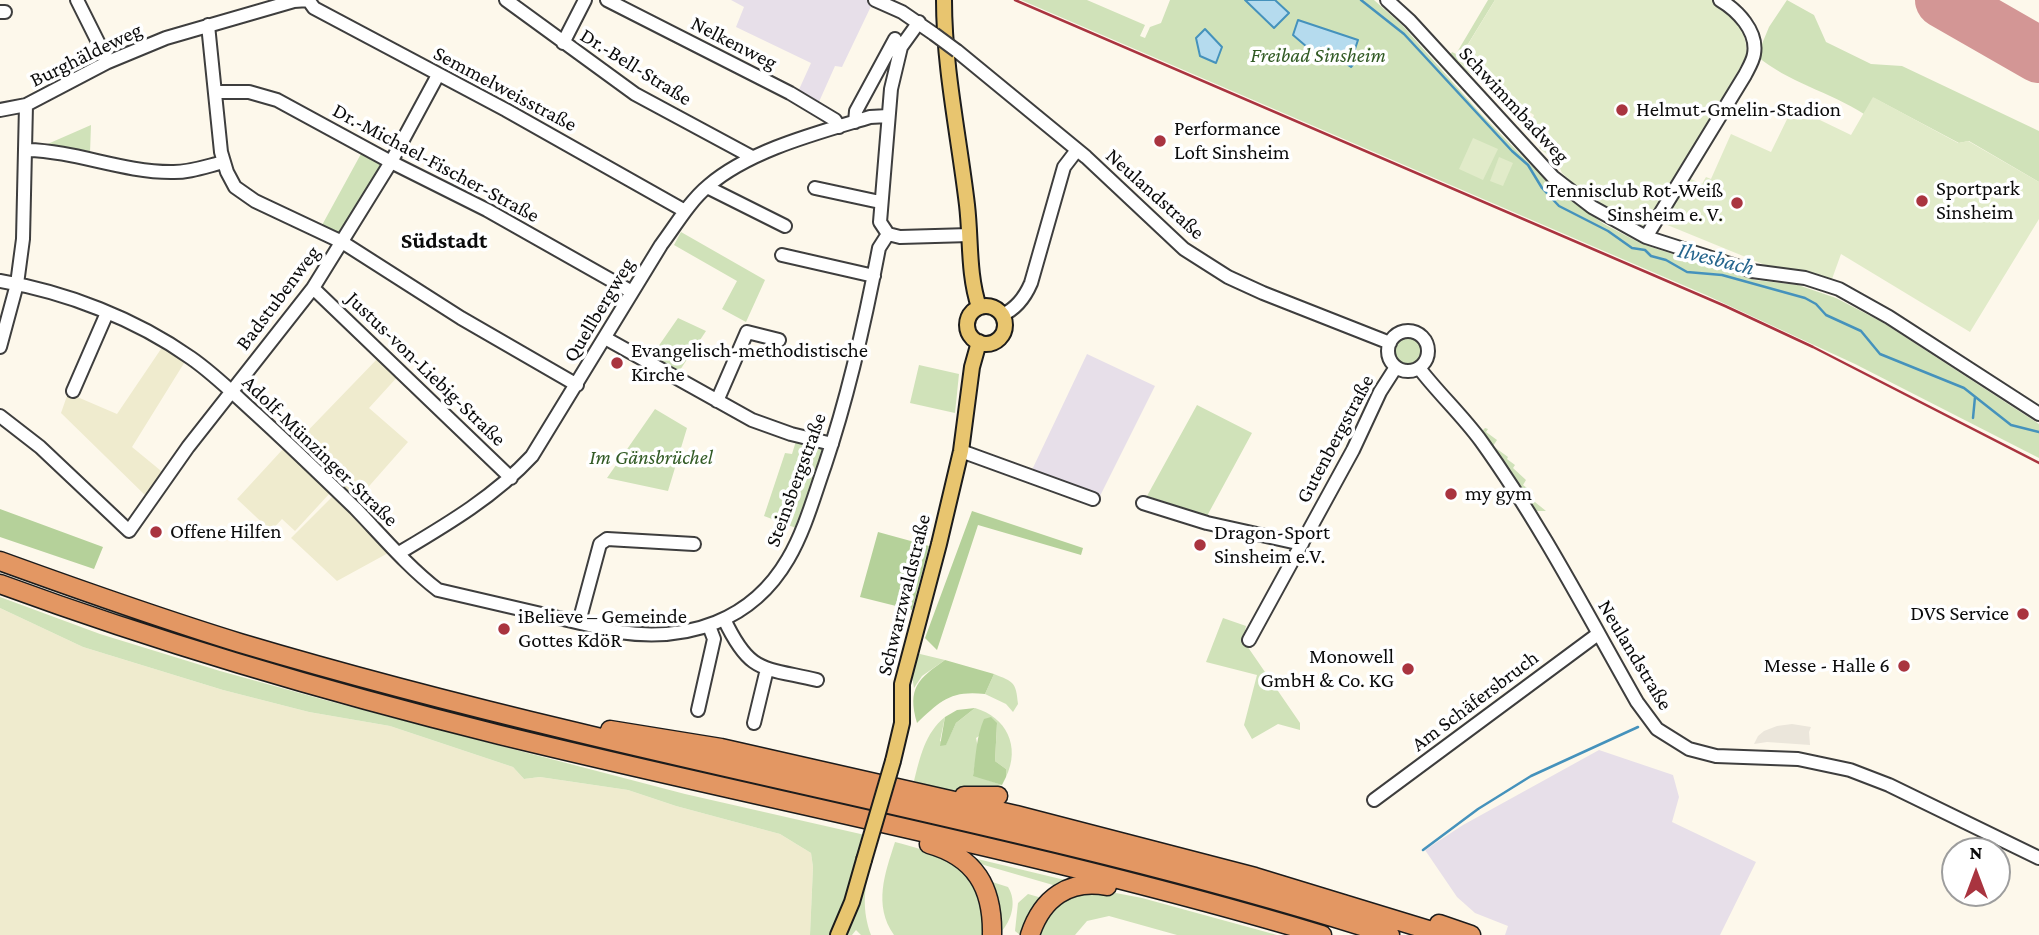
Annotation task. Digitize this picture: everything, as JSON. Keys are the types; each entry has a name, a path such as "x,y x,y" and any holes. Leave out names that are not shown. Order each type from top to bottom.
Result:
{"highway":[{"path":"0,561 239,642 578,732 1091,851 1268,898 1390,935"},
{"path":"0,584 166,641 361,698 512,738 892,825 1151,888 1322,935"},
{"path":"578,732 613,729 667,738 922,794 1113,839 1442,930 1471,935"},
{"path":"922,794 998,796"},
{"path":"892,825 923,842 958,855 973,867 986,892 992,935"},
{"path":"1030,935 1051,901 1071,887 1091,883 1151,888"}],"main road":[{"path":"944,0 970,235 972,285 979,307"},
{"path":"979,307 992,307 1002,316 1004,327 999,338 987,343 971,337 967,326 970,314 979,307"},
{"name":"Schwarzwaldstraße","path":"838,935 848,915 893,761 902,723 902,684 905,668 961,452 972,367 979,342"}],"street":[{"path":"77,0 108,62"},
{"name":"Burghäldeweg","path":"0,110 26,105 108,62 166,38 294,1 309,0"},
{"name":"Semmelweisstraße","path":"309,0 314,8 506,110 685,211"},
{"name":"Dr.-Bell-Straße","path":"506,0 635,94 752,157"},
{"path":"563,43 585,0"},
{"name":"Nelkenweg","path":"607,0 790,93 835,120 839,127"},
{"name":"Neulandstraße","path":"875,0 919,22 957,51 1077,150 1184,250 1228,277 1390,344"},
{"name":"Schwimmbadweg","path":"1387,0 1553,177 1592,206 1646,237 1752,271 1805,278 1839,289 1889,317 2039,414"},
{"path":"1646,237 1754,55 1746,24 1732,8 1720,0"},
{"path":"919,22 898,55 888,116 880,222 888,233 900,237 970,235"},
{"path":"208,25 224,162 236,187 254,201 342,242 461,318 577,385"},
{"path":"855,122 856,111 895,39"},
{"name":"Badstubenweg","path":"0,416 40,447 129,531 188,447 313,288 391,162 438,75"},
{"name":"Dr.-Michael-Fischer-Straße","path":"215,92 249,92 277,100 487,210 632,292"},
{"path":"0,347 17,284 23,239 26,105"},
{"name":"Quellbergweg","path":"399,553 437,531 511,478 543,440 632,292 685,211 706,187 752,157 855,122 875,116 888,116"},
{"path":"27,150 52,150 131,169 174,173 224,162"},
{"path":"1002,316 1022,299 1031,283 1064,167 1077,150"},
{"path":"706,187 785,226"},
{"path":"815,188 880,202"},
{"name":"Steinsbergstraße","path":"399,553 415,572 438,590 619,632 649,636 676,634 709,626 724,619 754,599 775,579 800,536 832,444 858,352 879,248 888,233"},
{"path":"782,255 874,276"},
{"name":"Adolf-Münzinger-Straße","path":"0,281 68,298 107,313 191,358 300,454 399,553"},
{"name":"Justus-von-Liebig-Straße","path":"313,288 511,478"},
{"path":"74,391 107,313"},
{"path":"717,401 747,332 779,340"},
{"path":"1407,332 1426,342 1428,353 1419,368 1407,371 1396,367 1388,354 1390,344 1396,335 1407,332"},
{"path":"605,338 752,420 832,444"},
{"name":"Gutenbergstraße","path":"1249,640 1353,450 1380,392 1396,367"},
{"name":"Neulandstraße","path":"1419,368 1472,429 1539,531 1650,721 1676,743 1716,756 1798,760 1850,770 1889,785 2039,858"},
{"path":"961,452 1093,499"},
{"path":"1143,503 1207,523 1301,544"},
{"path":"579,622 600,544 607,539 694,544"},
{"path":"724,619 743,654 753,663 817,680"},
{"path":"698,710 714,639 709,626"},
{"name":"Am Schäfersbruch","path":"1374,800 1598,634"},
{"path":"754,723 767,668"}],"shaded area":[{"path":"731,0 874,0 842,67 835,66 818,104 797,94 811,63 736,27 744,7"},
{"path":"163,346 186,360 132,447 166,475 149,499 61,413 68,393 117,414"},
{"path":"1087,354 1155,386 1099,498 1031,472"},
{"path":"381,355 400,374 369,408 408,442 356,501 295,444"},
{"path":"283,449 330,493 295,531 282,519 271,531 237,499"},
{"path":"333,496 390,552 337,581 291,538"},
{"path":"0,608 83,647 223,690 309,712 390,726 513,767 524,779 540,777 628,790 780,834 811,853 813,867 810,935 0,935"},
{"path":"1792,724 1811,727 1810,745 1767,742 1754,744 1764,731"},
{"path":"1599,750 1673,775 1679,797 1672,822 1756,862 1720,935 1505,935 1508,926 1475,913 1457,897 1425,850 1463,825"}],"green space":[{"name":"Freibad Sinsheim","path":"1021,0 1087,0 1145,25 1140,36 1145,38 1150,27 1161,23 1170,0 1374,0 1402,25 1479,112 1554,189 1604,224 1642,244 1700,263 1755,280 1798,285 1836,298 1882,322 2039,424 2039,458 1855,364 1706,295"},
{"path":"1488,0 1495,0 1457,62 1450,55 1452,52 1456,54"},
{"name":"Helmut-Gmelin-Stadion","path":"1495,0 1712,0 1728,10 1738,22 1745,37 1747,56 1648,222 1643,226 1602,204 1573,183 1562,173 1557,162 1539,148 1549,132 1532,121 1534,115 1456,64"},
{"path":"1787,0 1814,15 1826,42 1871,64 1902,66 2039,131 2039,182 1969,141 1959,143 1874,98 1864,114 1769,65 1757,56 1769,27"},
{"name":"Sportpark Sinsheim","path":"1873,97 1958,143 1968,141 2039,182 2039,219 1970,332 1841,254 1832,279 1776,266 1770,267 1660,222 1684,176 1702,184 1706,177 1711,179 1731,134 1771,152 1793,107 1851,135"},
{"path":"91,125 90,153 43,146"},
{"path":"1473,138 1498,149 1483,180 1459,169"},
{"path":"362,152 380,160 381,165 341,233 335,234 321,227"},
{"path":"1499,157 1513,163 1503,186 1490,181"},
{"path":"681,232 765,280 746,322 722,309 737,281 674,245"},
{"path":"678,318 706,331 678,373 651,357"},
{"path":"1408,338 1417,342 1421,351 1417,360 1408,364 1399,360 1395,351 1399,342"},
{"path":"919,365 959,374 955,413 910,403"},
{"path":"1197,405 1252,433 1207,516 1147,496"},
{"name":"Im Gänsbrüchel","path":"655,409 687,428 668,491 607,478"},
{"path":"1488,429 1486,432 1497,440 1493,446 1508,457 1515,465 1513,468 1526,480 1523,485 1534,493 1530,498 1546,511 1535,511 1482,431"},
{"path":"796,441 825,449 796,528 764,516 785,453 792,454"},
{"path":"0,509 103,547 94,569 0,537"},
{"path":"972,511 1083,548 1081,555 978,525 937,650 925,638"},
{"path":"878,532 929,546 912,610 860,597"},
{"path":"0,597 100,634 325,700 685,794 865,835 842,912 831,935 810,935 813,867 811,853 780,834 628,790 540,777 524,779 513,767 390,726 309,712 223,690 83,647 0,608"},
{"path":"1223,618 1246,626 1243,640 1300,723 1300,730 1278,724 1252,739 1244,725 1257,675 1206,662"},
{"path":"916,653 945,660 922,676 914,688 911,670"},
{"path":"945,660 994,674 985,694 963,694 947,699 917,723 913,701 917,686"},
{"path":"994,674 1010,681 1015,687 1018,704 1013,712 1006,704 985,694"},
{"path":"975,708 995,718 1002,726 1008,734 1012,754 1006,777 1006,769 995,761 997,724 976,738 978,748 973,775 1002,785 986,791 968,792 914,781 924,746 938,723 945,717 940,741 946,744 956,723"},
{"path":"975,708 956,723 946,745 940,746 945,717 957,710"},
{"path":"991,717 997,723 995,761 1006,769 1002,785 973,776 981,726 984,719"},
{"path":"895,842 937,855 962,870 979,893 983,907 984,935 894,935 882,901 885,877"},
{"path":"969,857 1069,881 1059,886 1053,885 984,865"},
{"path":"868,864 865,909 871,935 861,935 856,930 852,935 845,935"},
{"path":"989,881 1008,887 1011,892 1013,904 1010,916 1001,932 998,932"},
{"path":"1100,890 1142,898 1277,935 1177,935 1109,916 1087,921 1075,935 1035,935 1047,912 1066,895"},
{"path":"1028,894 1042,898 1025,935 1020,935 1015,931 1018,903"}],"water":[{"path":"1245,0 1275,0 1289,13 1274,28"},
{"path":"1298,20 1358,40 1353,55 1359,58 1351,67 1321,47 1314,53 1293,35"},
{"path":"1205,29 1222,47 1216,63 1200,56 1196,38"}],"waterway":[{"name":"Ilvesbach","path":"1361,0 1404,34 1528,165 1542,188 1559,206 1608,231 1632,248 1645,250 1651,256 1666,260 1687,272 1722,275 1805,298 1816,304 1826,315 1861,331 1880,354 1964,388 2011,425 2039,432"},
{"path":"1973,418 1975,397"},
{"path":"1423,850 1478,809 1531,776 1638,727"}],"runway":[{"path":"1943,0 2039,55"}],"railway":[{"path":"1015,0 1725,306 1813,347 2039,463"}],"place":[{"name":"Helmut-Gmelin-Stadion","path":"1622,110"},
{"name":"Performance Loft Sinsheim","path":"1160,141"},
{"name":"Sportpark Sinsheim","path":"1922,201"},
{"name":"Tennisclub Rot-Weiß Sinsheim e. V.","path":"1737,203"},
{"name":"Evangelisch-methodistische Kirche","path":"617,363"},
{"name":"my gym","path":"1451,494"},
{"name":"Offene Hilfen","path":"156,532"},
{"name":"Dragon-Sport Sinsheim e.V.","path":"1200,545"},
{"name":"DVS Service","path":"2023,614"},
{"name":"iBelieve – Gemeinde Gottes KdöR","path":"504,629"},
{"name":"Messe - Halle 6","path":"1904,666"},
{"name":"Monowell GmbH & Co. KG","path":"1408,669"}],"district":[{"name":"Südstadt","path":"444,241"}]}
